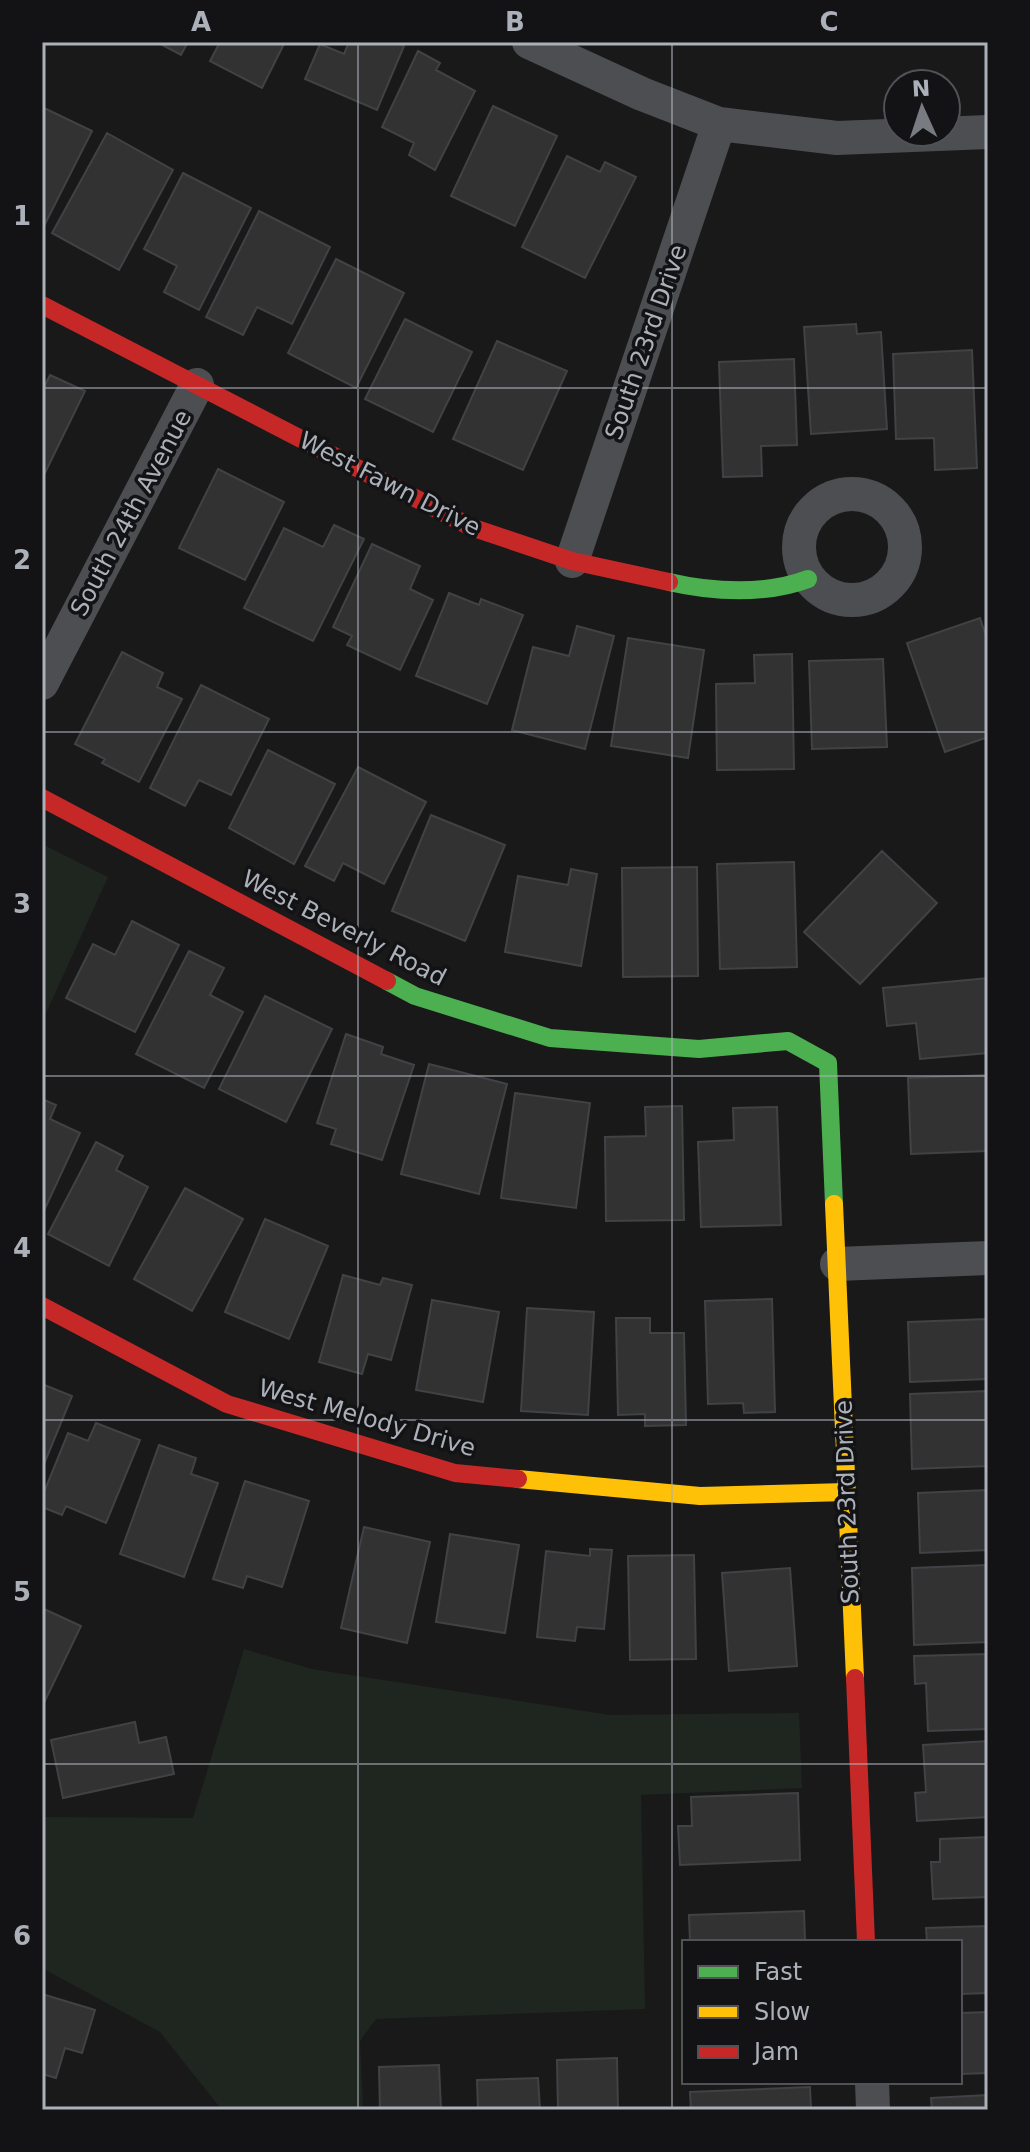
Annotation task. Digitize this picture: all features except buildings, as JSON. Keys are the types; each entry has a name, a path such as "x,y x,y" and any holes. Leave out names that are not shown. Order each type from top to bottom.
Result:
{"street":[{"path":"529,42 642,94 719,124 837,138 988,132"},
{"name":"South 23rd Drive","path":"572,561 719,124"},
{"name":"West Fawn Drive","path":"42,305 471,527 572,561 680,585 735,590 790,586 808,579"},
{"name":"South 24th Avenue","path":"42,683 197,385"},
{"name":"West Beverly Road","path":"42,798 415,996 550,1038 699,1049 788,1041 828,1063"},
{"name":"South 23rd Drive","path":"828,1063 866,1940"},
{"path":"837,1264 988,1258"},
{"name":"West Melody Drive","path":"42,1306 227,1404 455,1473 700,1496 847,1492"},
{"path":"872,2084 873,2110"}],"shaded area":[{"path":"42,844 108,877 42,1022"},
{"path":"244,1649 312,1669 610,1715 799,1713 802,1788 641,1795 645,2009 376,2019 360,2041 363,2110 222,2110 160,2032 42,1968 42,1817 193,1818"}],"traffic: fast":[{"path":"669,582 703,588 757,590 808,579"},
{"path":"387,981 415,996 550,1038 699,1049 788,1041 828,1063 834,1204"}],"traffic: slow":[{"path":"834,1204 855,1678"},
{"path":"518,1479 700,1496 847,1492"}],"traffic: jam":[{"path":"42,305 471,527 572,561 669,582"},
{"path":"42,798 387,981"},
{"path":"42,1306 227,1404 455,1473 518,1479"},
{"path":"855,1678 866,1940"}]}
